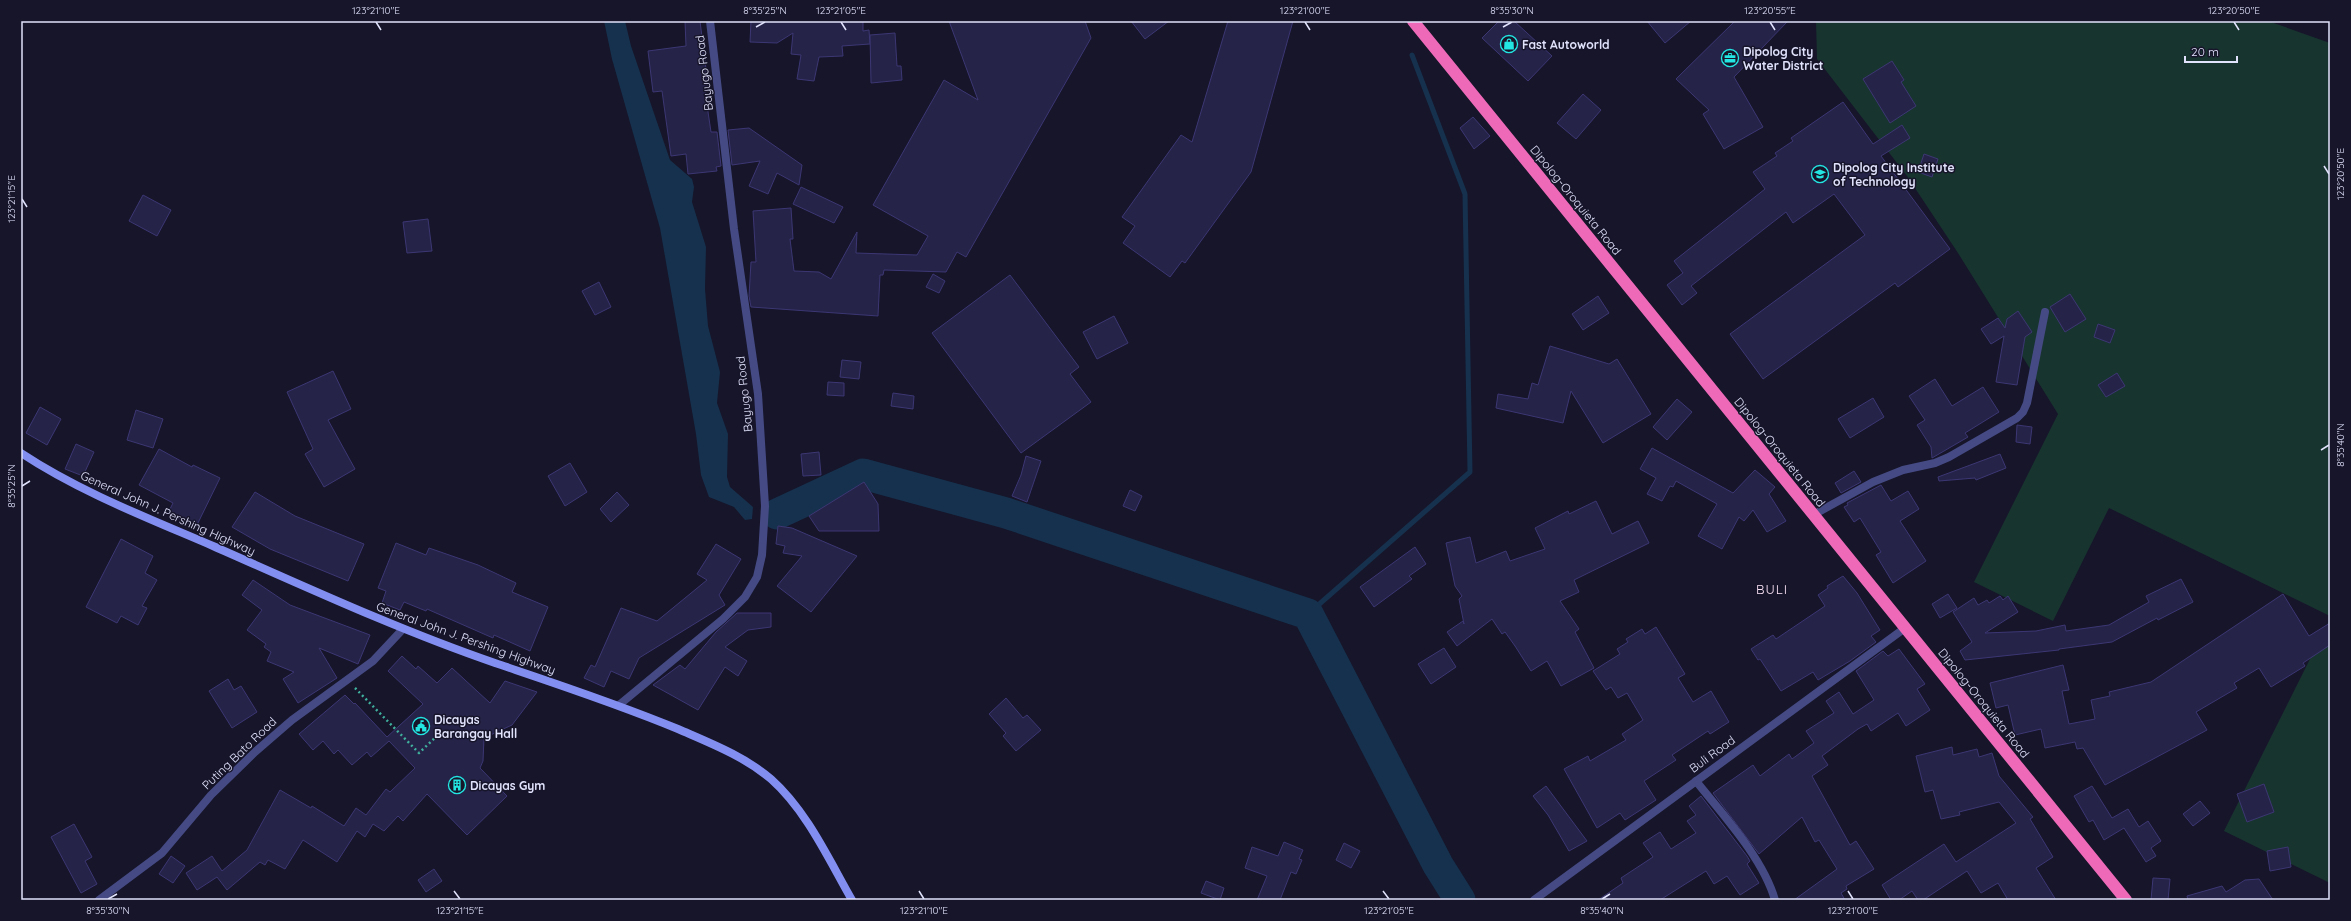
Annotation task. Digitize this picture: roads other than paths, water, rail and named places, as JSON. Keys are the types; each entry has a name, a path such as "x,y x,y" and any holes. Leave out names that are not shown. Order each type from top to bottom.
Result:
{"highway":[{"name":"Dipolog-Oroquieta Road","path":"1413,21 2126,900"}],"main road":[{"name":"General John J. Pershing Highway","path":"21,453 43,467 106,499 402,630 618,705 720,747 748,762 772,780 791,801 811,830 852,900"}],"street":[{"name":"Bayugo Road","path":"618,705 723,619 745,597 757,577 762,555 765,506 758,394 734,229 710,21"},
{"path":"1813,515 1873,482 1903,470 1935,463 1949,457 2017,418 2023,412 2027,402 2045,312"},
{"name":"Buli Road","path":"1534,900 1905,628"},
{"name":"Puting Bato Road","path":"99,900 162,853 211,795 255,752 292,720 372,661 402,630"},
{"path":"1696,781 1752,854 1769,883 1775,900"}],"water":[{"path":"604,21 625,21 631,46 670,160 692,179 694,187 692,202 706,247 705,289 708,326 720,372 717,403 728,434 727,477 730,487 753,507 752,519 745,520 734,507 709,497 701,475 696,434 660,228 612,59"}],"waterway":[{"path":"1308,614 1470,472 1465,194 1412,55"},
{"path":"777,514 863,474 1006,513 1308,614 1438,865 1460,900"}],"place":[{"name":"Fast Autoworld","path":"1509,44"},
{"name":"Dipolog City Water District","path":"1730,58"},
{"name":"Dipolog City Institute of Technology","path":"1820,174"},
{"name":"Dicayas Barangay Hall","path":"421,726"},
{"name":"Dicayas Gym","path":"457,785"}],"district":[{"name":"BULI","path":"1772,589"}]}
